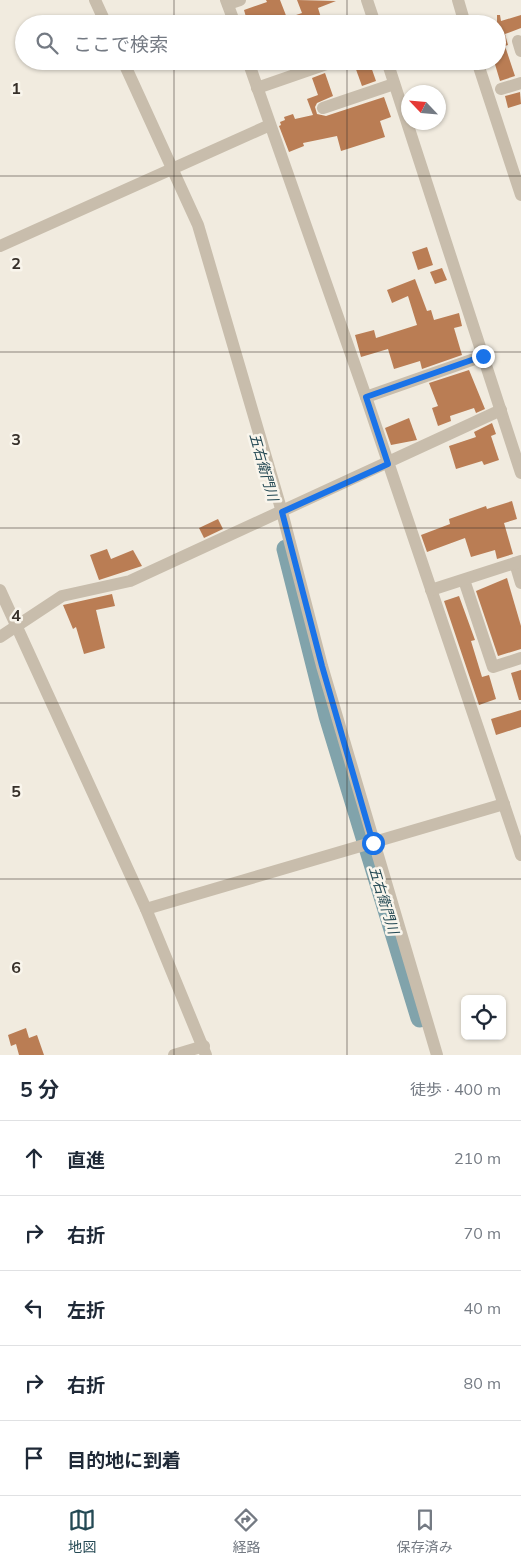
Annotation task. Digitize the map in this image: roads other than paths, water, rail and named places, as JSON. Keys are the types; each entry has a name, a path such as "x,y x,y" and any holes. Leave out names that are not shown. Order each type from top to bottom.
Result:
{"street":[{"path":"95,0 102,15"},
{"path":"232,15 227,2 240,0"},
{"path":"367,0 371,15"},
{"path":"458,0 462,15"},
{"path":"127,70 198,225 282,512 322,666 437,1055"},
{"path":"251,70 366,397 521,855"},
{"path":"257,88 309,70"},
{"path":"390,70 521,472"},
{"path":"481,70 521,195"},
{"path":"500,89 521,83"},
{"path":"323,108 394,84"},
{"path":"0,246 270,125"},
{"path":"366,397 483,356"},
{"path":"0,637 62,596 130,580 388,464 501,410"},
{"path":"431,590 518,562 521,582"},
{"path":"464,580 493,667 521,658"},
{"path":"0,590 146,909 205,1051 174,1055"},
{"path":"146,909 504,804"}],"waterway":[{"name":"五右衛門川","path":"286,549 328,716 420,1018"}]}
